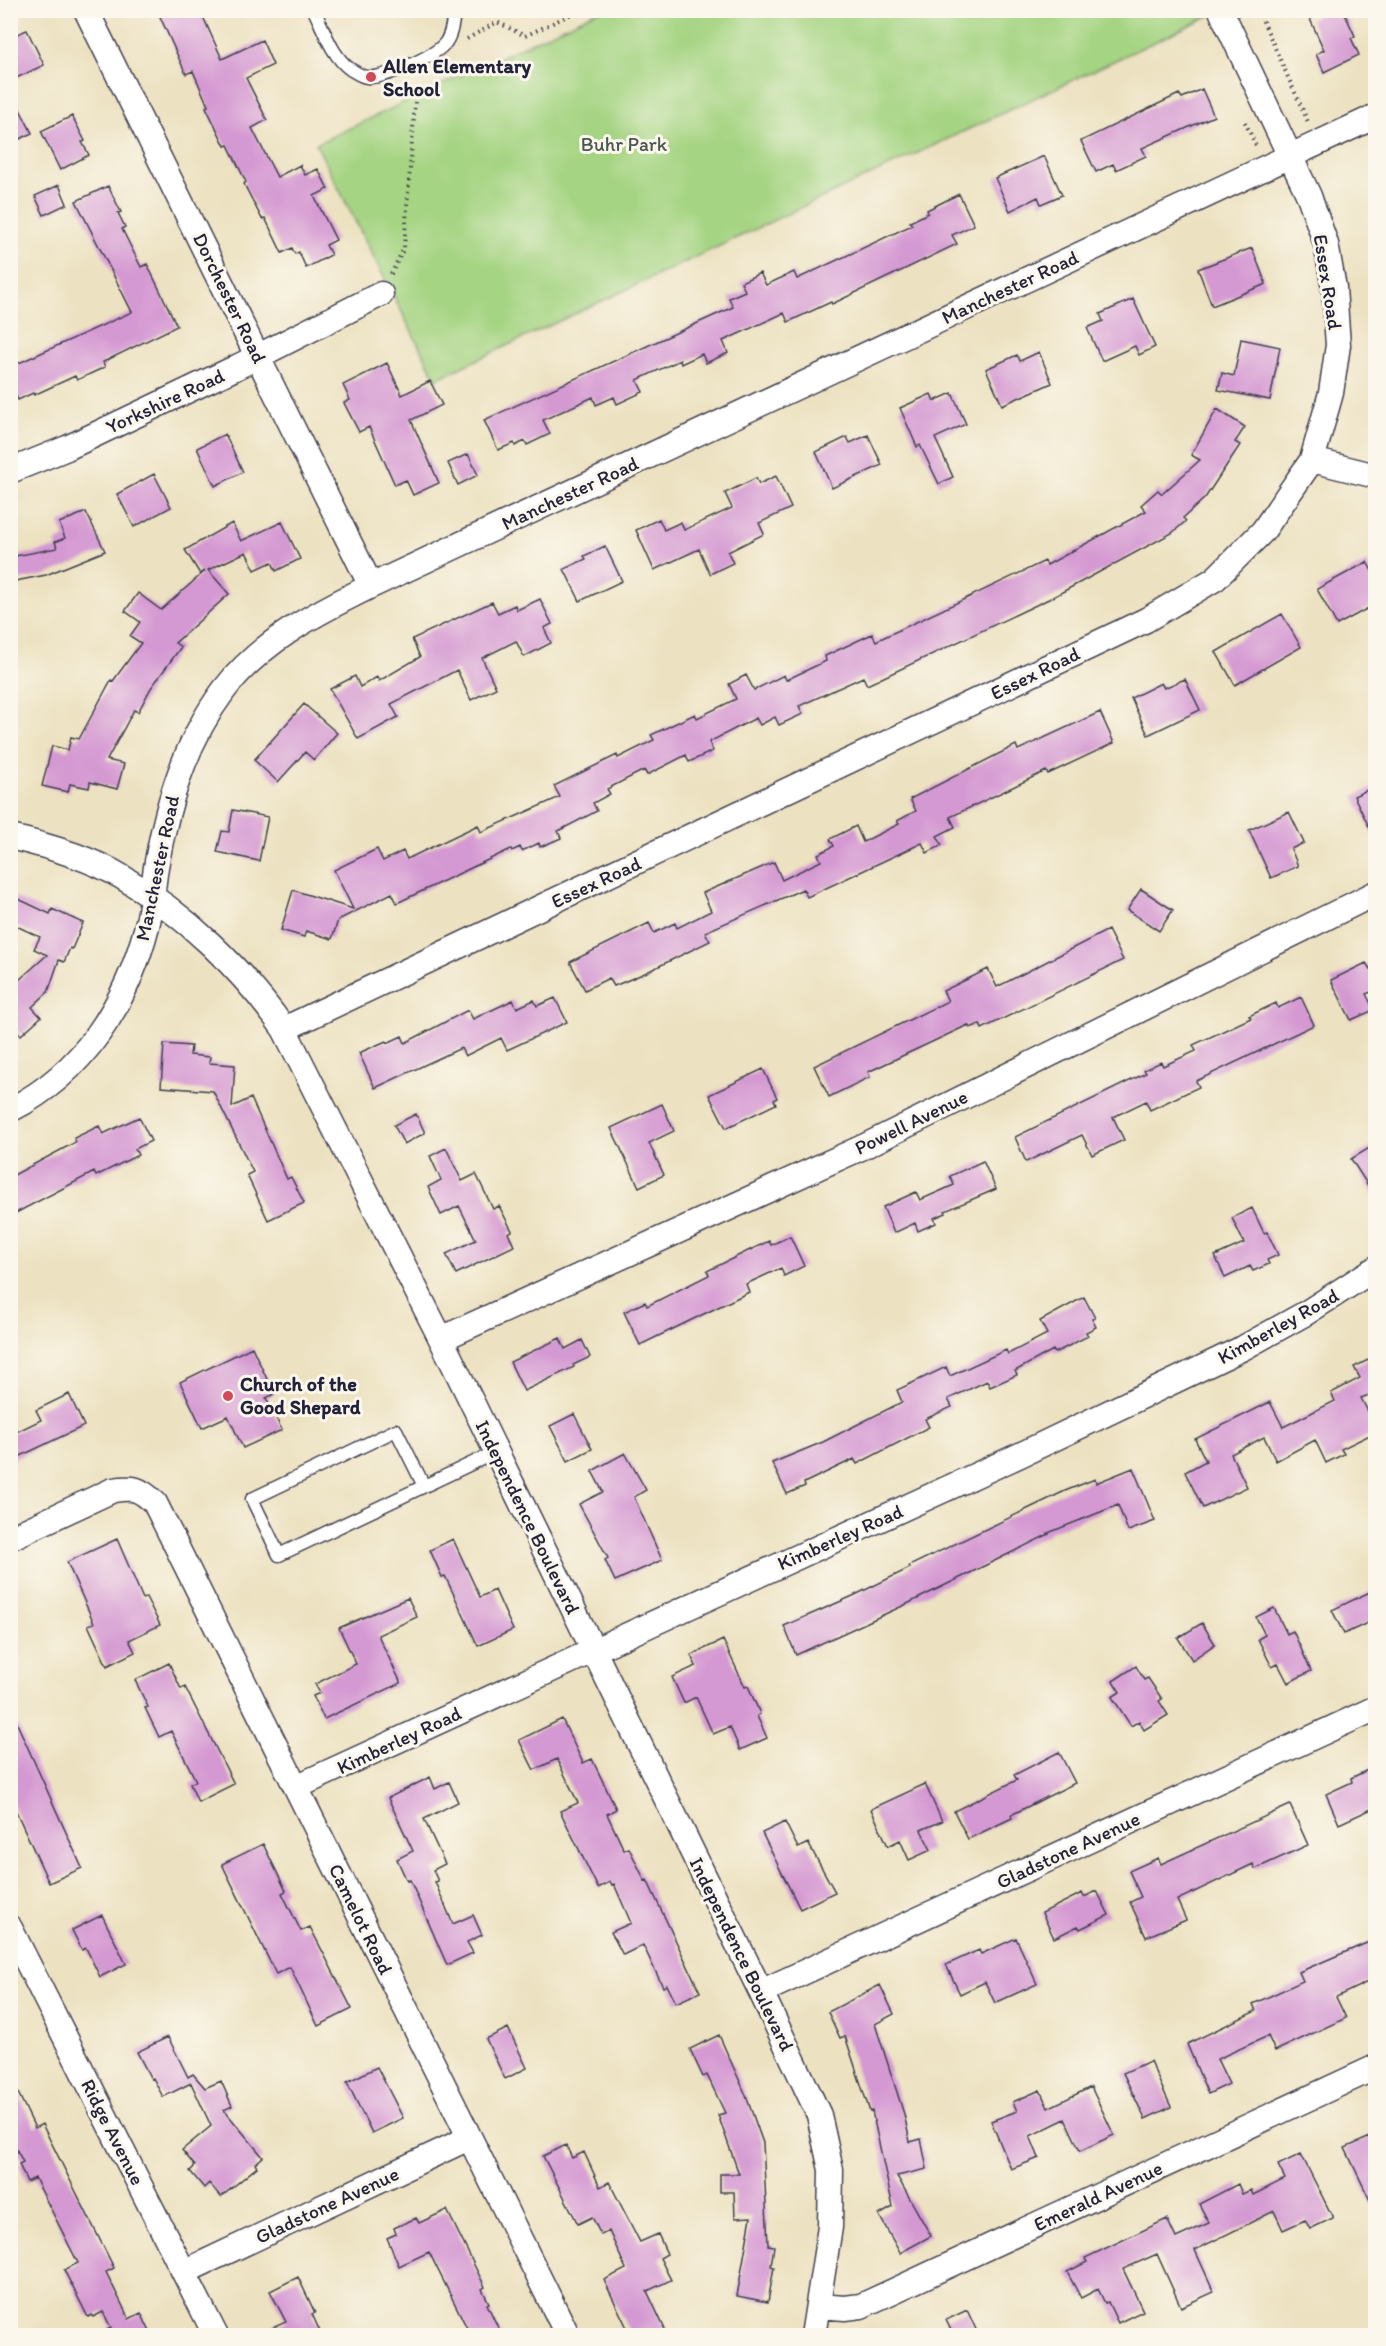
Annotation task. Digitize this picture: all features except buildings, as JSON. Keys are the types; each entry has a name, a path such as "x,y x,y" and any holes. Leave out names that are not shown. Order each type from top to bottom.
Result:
{"street":[{"name":"Dorchester Road","path":"86,10 372,586"},
{"name":"Essex Road","path":"284,1029 1146,620 1215,579 1263,531 1312,460 1331,393 1338,345 1334,288 1326,244 1309,196 1222,13"},
{"name":"Manchester Road","path":"10,1110 31,1100 79,1058 115,1009 129,982 147,925 166,816 178,776 197,732 224,690 252,659 286,633 327,607 1376,116"},
{"name":"Yorkshire Road","path":"10,471 67,448 259,356 381,294"},
{"path":"1312,460 1376,476"},
{"name":"Independence Boulevard","path":"10,837 39,844 121,876 152,897 185,922 232,967 266,1004 284,1029 441,1339 819,2115 831,2170 830,2228 813,2336"},
{"name":"Powell Avenue","path":"441,1339 862,1147 1376,893"},
{"name":"Kimberley Road","path":"296,1787 1020,1455 1243,1348 1306,1313 1376,1268"},
{"name":"Camelot Road","path":"10,1538 113,1490 129,1488 141,1491 155,1503 567,2336"},
{"name":"Gladstone Avenue","path":"761,1992 1376,1708"},
{"name":"Ridge Avenue","path":"10,1928 216,2336"},
{"name":"Emerald Avenue","path":"818,2306 844,2308 861,2306 1376,2067"},
{"name":"Gladstone Avenue","path":"184,2272 470,2138"}],"lane":[{"path":"314,10 335,54 349,68 366,77 386,75 436,51 446,42 454,10"},
{"path":"424,1486 396,1430 252,1498 279,1555 496,1452"}],"path":[{"path":"464,40 496,22 525,36 580,10"},
{"path":"1258,10 1311,128"},
{"path":"381,294 404,248 416,88"}],"green space":[{"name":"Buhr Park","path":"598,11 1220,11 436,379 316,144"}],"place":[{"name":"Allen Elementary School","path":"371,77"},
{"name":"Church of the Good Shepard","path":"228,1396"}]}
